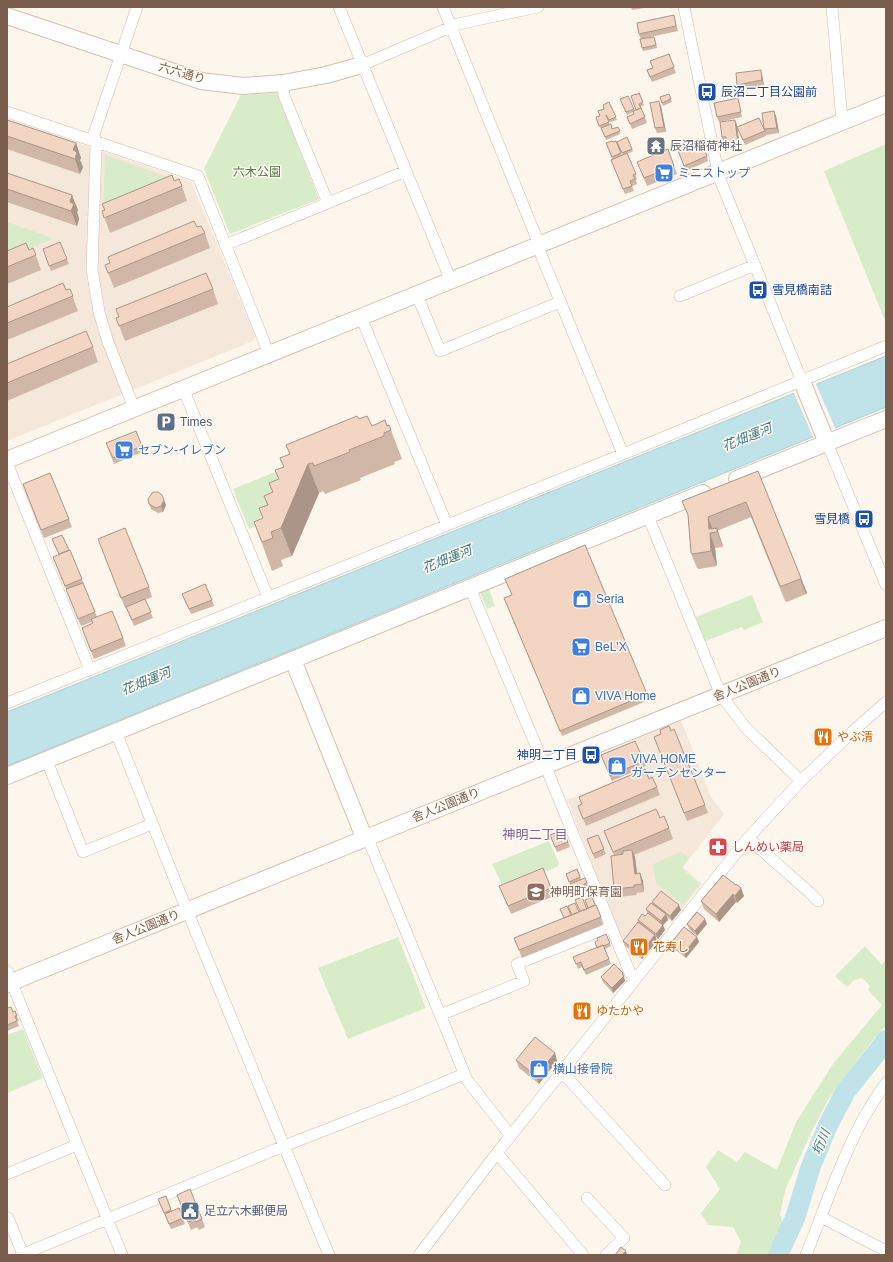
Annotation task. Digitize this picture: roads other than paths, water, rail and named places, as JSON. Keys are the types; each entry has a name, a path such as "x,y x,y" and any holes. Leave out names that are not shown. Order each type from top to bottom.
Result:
{"street":[{"path":"134,408 108,342 99,312 92,269 96,142 94,134 137,7"},
{"path":"339,7 451,281"},
{"path":"443,7 560,302 623,454"},
{"path":"362,64 451,26 538,7"},
{"path":"684,7 718,172 802,382 886,585"},
{"path":"832,7 842,121"},
{"name":"六六通り","path":"7,16 201,81 243,86 283,83 326,75 362,64"},
{"path":"283,83 284,96 328,203"},
{"path":"7,460 886,104"},
{"path":"7,112 198,176 269,354"},
{"path":"225,245 406,171"},
{"path":"680,296 755,265"},
{"path":"417,295 440,351 560,302"},
{"path":"361,317 447,525"},
{"path":"7,703 802,382 886,346"},
{"path":"183,388 268,597"},
{"path":"7,776 648,516 826,440 886,419"},
{"path":"7,464 90,670"},
{"path":"648,516 721,695 746,728 801,781"},
{"path":"471,587 630,973 636,978"},
{"name":"舎人公園通り","path":"8,979 187,910 886,628"},
{"path":"293,660 362,832 373,851 464,1074 473,1088 511,1136"},
{"path":"419,1255 497,1153 748,838 801,781 886,702"},
{"path":"116,732 187,910 329,1255"},
{"path":"47,761 83,852 152,824"},
{"path":"748,838 818,901"},
{"path":"440,1016 524,981 517,964 611,926"},
{"path":"8,979 122,1255"},
{"path":"562,1072 665,1185"},
{"path":"8,1218 22,1254 284,1146 464,1074"},
{"path":"806,1255 836,1177 863,1119 886,1083"},
{"path":"7,1174 78,1146"},
{"path":"497,1153 583,1255"},
{"path":"587,1198 624,1238 606,1255"},
{"path":"821,1218 886,1251"}],"water":[{"name":"花畑運河","path":"886,356 886,407 7,766 7,712"}],"waterway":[{"name":"垳川","path":"778,1255 795,1218 811,1166 829,1123 846,1091 886,1040"}],"place":[{"name":"辰沼二丁目公園前","path":"707,92"},
{"name":"辰沼稲荷神社","path":"656,146"},
{"name":"ミニストップ","path":"664,173"},
{"name":"雪見橋南詰","path":"758,290"},
{"name":"Times","path":"166,422"},
{"name":"セブン-イレブン","path":"124,450"},
{"name":"雪見橋","path":"864,519"},
{"name":"Seria","path":"582,599"},
{"name":"BeL'X","path":"581,647"},
{"name":"VIVA Home","path":"581,696"},
{"name":"やぶ清","path":"823,737"},
{"name":"神明二丁目","path":"591,755"},
{"name":"VIVA HOME ガーデンセンター","path":"617,766"},
{"name":"しんめい薬局","path":"718,847"},
{"name":"神明町保育園","path":"536,892"},
{"name":"花寿し","path":"639,947"},
{"name":"ゆたかや","path":"582,1011"},
{"name":"横山接骨院","path":"539,1069"},
{"name":"足立六木郵便局","path":"190,1211"}],"district":[{"name":"神明二丁目","path":"535,834"}],"park label":[{"name":"六木公園","path":"257,172"}]}
